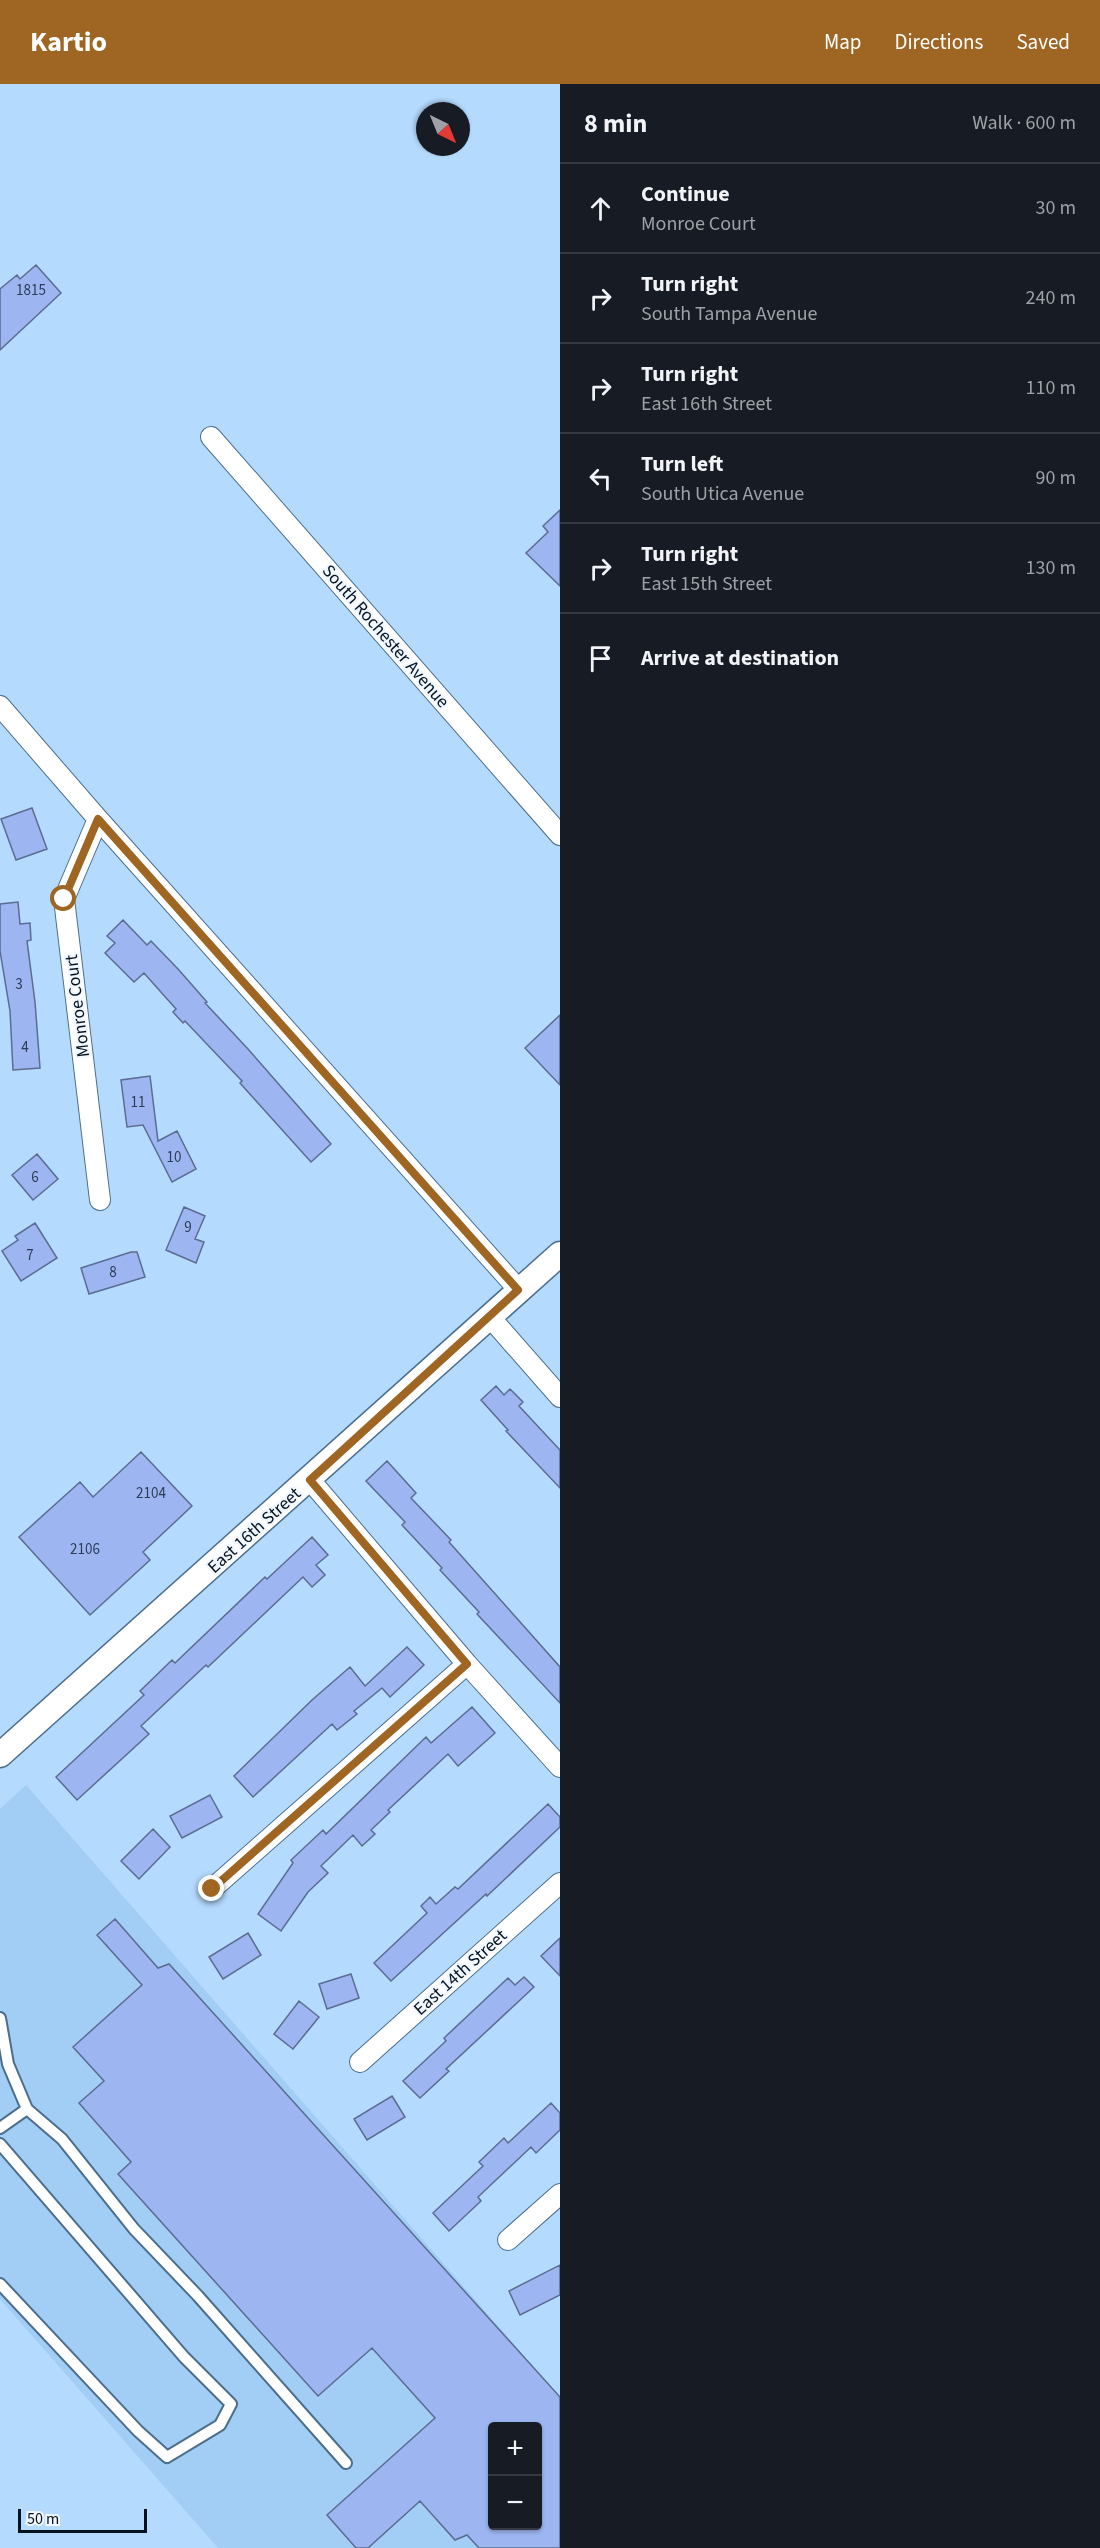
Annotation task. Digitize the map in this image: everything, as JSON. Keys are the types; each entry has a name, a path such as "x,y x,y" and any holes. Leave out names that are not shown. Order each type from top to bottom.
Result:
{"street":[{"name":"South Rochester Avenue","path":"211,437 560,835"},
{"path":"0,706 518,1290"},
{"name":"Monroe Court","path":"98,819 64,899 100,1200"},
{"name":"East 16th Street","path":"0,1755 560,1254"},
{"path":"489,1316 560,1397"},
{"path":"310,1480 467,1664 560,1767"},
{"path":"212,1889 467,1664"},
{"name":"East 14th Street","path":"360,2062 560,1883"},
{"path":"507,2240 560,2194"}],"lane":[{"path":"0,2018 8,2064 27,2109 62,2139 134,2229 198,2296 346,2463"},
{"path":"0,2128 27,2109"},
{"path":"0,2144 184,2357 231,2403 220,2425 167,2457 138,2431 0,2284"}],"shaded area":[{"path":"26,1785 560,2397 560,2548 218,2548 0,2299 0,1809"}],"building":[{"path":"36,265 61,293 0,350 0,289 17,275 20,279"},
{"path":"560,510 560,586 526,553 548,532 543,526"},
{"path":"32,808 47,849 16,860 1,819"},
{"path":"18,902 20,924 30,923 31,940 27,941 40,1068 13,1070 10,1011 0,951 0,904"},
{"path":"123,920 147,945 151,941 178,969 207,1002 205,1003 331,1144 311,1162 240,1083 242,1081 185,1021 183,1023 173,1012 176,1009 144,973 134,982 105,953 115,943 107,936"},
{"path":"560,1015 560,1085 525,1048"},
{"path":"150,1076 158,1141 177,1131 196,1169 172,1182 143,1125 127,1127 121,1080"},
{"path":"37,1154 58,1179 33,1200 12,1175"},
{"path":"184,1207 205,1216 195,1239 204,1242 196,1263 166,1250"},
{"path":"35,1223 57,1258 21,1281 2,1251 18,1240 15,1236"},
{"path":"137,1252 145,1277 89,1294 81,1268"},
{"path":"496,1386 504,1395 510,1389 523,1402 519,1406 560,1450 560,1488 506,1431 508,1430 481,1400"},
{"path":"141,1452 192,1506 143,1552 150,1560 90,1615 19,1537 80,1482 93,1497"},
{"path":"387,1461 416,1493 411,1498 451,1540 449,1542 560,1667 560,1703 477,1614 479,1612 440,1570 442,1568 402,1525 405,1522 366,1481"},
{"path":"312,1537 328,1555 316,1565 325,1575 312,1587 303,1577 208,1667 206,1665 141,1726 149,1734 77,1800 56,1777 144,1695 140,1691 172,1660 175,1663 265,1577 267,1579"},
{"path":"407,1647 424,1665 390,1697 382,1688 354,1711 357,1714 337,1730 332,1724 253,1797 234,1776 312,1700 350,1667 365,1686"},
{"path":"472,1707 495,1733 458,1766 448,1754 388,1810 390,1812 371,1830 375,1834 362,1846 353,1835 321,1866 328,1873 308,1892 281,1931 258,1914 293,1863 291,1860 323,1830 326,1834 426,1737 431,1743"},
{"path":"210,1795 222,1817 182,1838 170,1816"},
{"path":"548,1804 560,1817 560,1827 487,1896 486,1894 391,1981 374,1963 427,1913 421,1906 430,1897 436,1904 455,1887 458,1889"},
{"path":"153,1829 170,1847 139,1879 121,1861"},
{"path":"115,1919 158,1968 169,1964 560,2397 560,2548 479,2548 467,2535 455,2540 420,2501 368,2548 356,2548 327,2515 435,2418 372,2348 318,2396 118,2174 131,2162 79,2103 104,2081 73,2047 142,1985 97,1935"},
{"path":"248,1933 261,1955 223,1979 209,1957"},
{"path":"560,1938 560,1976 541,1956"},
{"path":"351,1974 359,1998 327,2009 319,1984"},
{"path":"524,1977 534,1987 446,2069 449,2071 420,2098 403,2081 446,2041 444,2038 508,1978 515,1985"},
{"path":"299,2001 319,2017 293,2049 274,2034"},
{"path":"392,2096 405,2117 367,2140 354,2119"},
{"path":"551,2103 560,2113 560,2130 536,2153 531,2147 478,2197 481,2201 449,2231 433,2213 483,2166 479,2162 504,2138 508,2143"},
{"path":"560,2265 560,2295 520,2315 509,2291"}],"route":[{"path":"64,899 98,819 518,1290 310,1480 467,1664 212,1889"}]}
